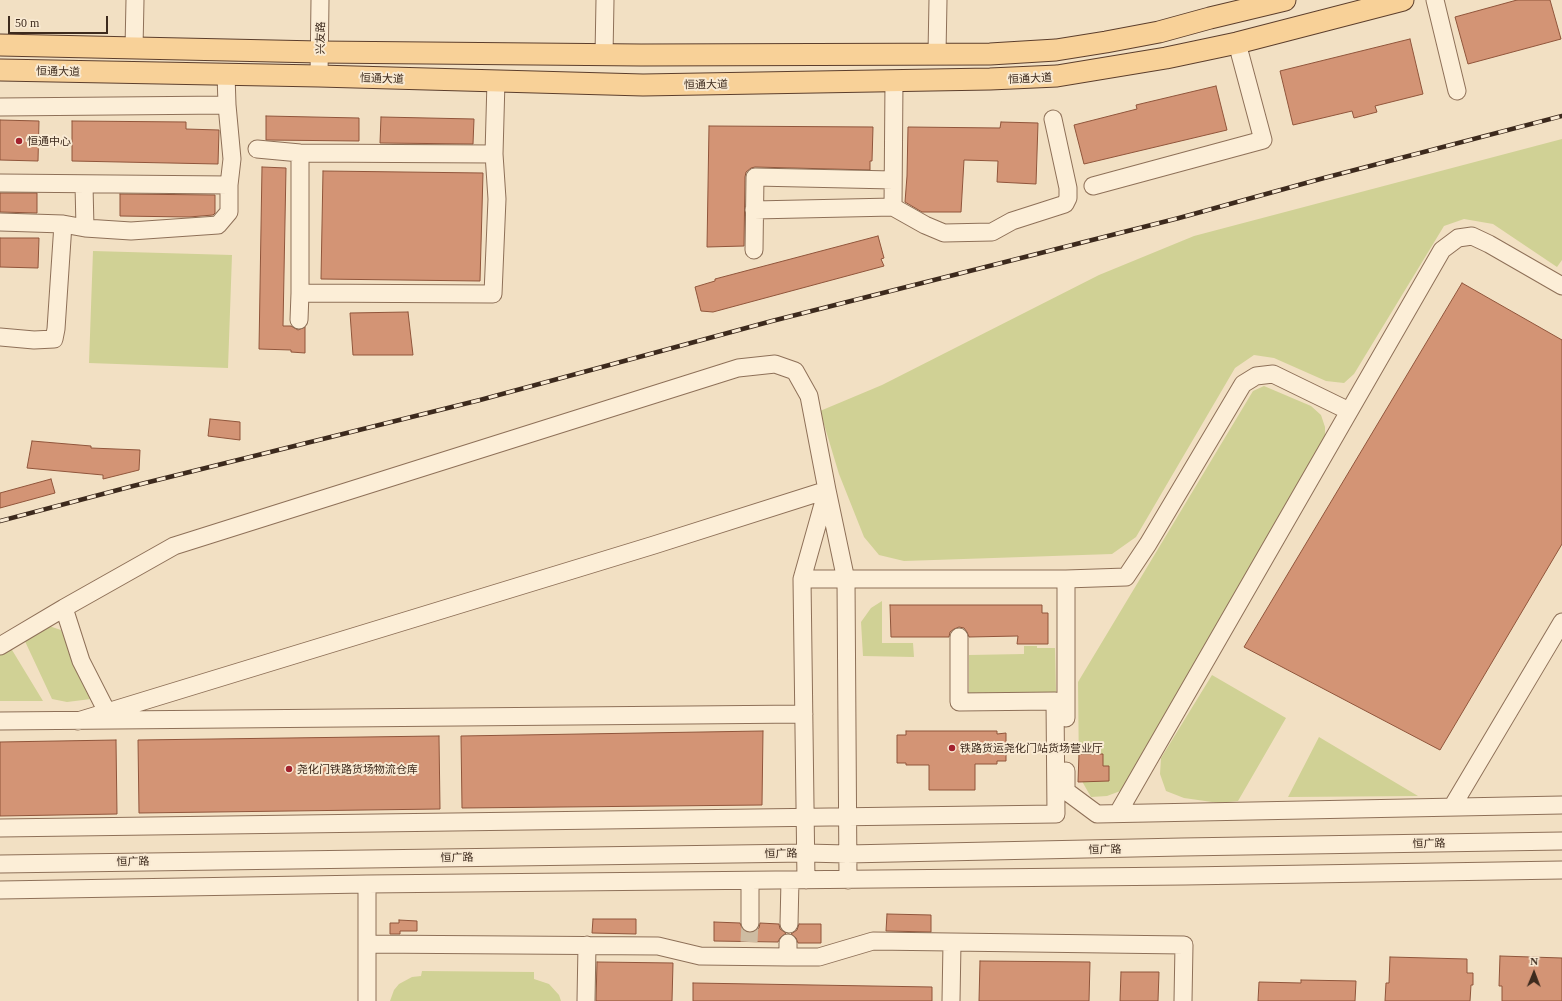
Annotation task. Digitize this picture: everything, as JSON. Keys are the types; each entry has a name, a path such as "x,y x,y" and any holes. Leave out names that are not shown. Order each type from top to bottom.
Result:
{"main road":[{"path":"0,45 320,52 604,55 990,54 1063,49 1159,32 1284,0"},
{"name":"恒通大道","path":"0,70 319,76 643,85 894,81 1057,76 1166,58 1237,43 1403,0"}],"street":[{"path":"134,48 135,0"},
{"name":"兴友路","path":"319,76 320,0"},
{"path":"604,55 605,0"},
{"path":"937,54 938,0"},
{"path":"1435,0 1457,91"},
{"path":"1093,186 1263,140 1237,43"},
{"path":"0,222 63,224 85,228 131,231 218,225 229,212 229,185 232,159 226,74"},
{"path":"300,293 493,294 497,199 494,154 496,81"},
{"path":"893,207 894,81"},
{"path":"0,107 227,105"},
{"path":"754,210 893,207 925,225 944,233 992,232 1012,222 1065,204 1068,198 1068,188 1053,119"},
{"path":"257,149 300,152 494,154"},
{"path":"299,320 300,152"},
{"path":"754,250 755,177 893,180"},
{"path":"0,184 229,185"},
{"path":"84,185 85,228"},
{"path":"0,336 34,340 54,338 56,329 63,224"},
{"path":"1118,813 1442,250 1458,238 1472,236 1489,244 1562,286"},
{"path":"0,646 174,546 738,368 776,364 795,371 809,396 846,580 848,880"},
{"path":"802,579 846,580 1126,577 1148,544 1243,384 1256,376 1273,374 1350,411"},
{"path":"789,924 798,880 806,853 802,579 827,490"},
{"path":"78,721 654,545 827,490"},
{"path":"1066,578 1066,792 1098,814 1562,805"},
{"path":"64,608 81,661 108,712"},
{"path":"1452,807 1562,622"},
{"path":"0,828 805,817 847,818 1056,814 1055,701 960,702 959,637"},
{"path":"0,721 804,714"},
{"name":"恒广路","path":"0,864 806,853 847,854 1182,847 1562,842"},
{"path":"0,890 367,884 848,880 1562,870"},
{"path":"750,881 750,923"},
{"path":"367,884 367,1001"},
{"path":"367,944 658,946 700,956 749,949 788,950 819,956 873,941 1184,945 1183,1001"},
{"path":"951,1001 952,943"},
{"path":"586,1001 587,945"}],"green space":[{"path":"1562,139 1562,260 1557,267 1493,224 1464,219 1444,226 1354,374 1344,383 1326,381 1274,358 1254,355 1235,368 1136,537 1112,554 904,561 879,555 864,537 839,474 820,411 882,385 1099,275 1194,236"},
{"path":"93,251 232,255 228,368 89,363"},
{"path":"1264,386 1311,406 1321,415 1325,427 1325,439 1123,790 1107,796 1091,797 1079,776 1078,682 1253,391"},
{"path":"882,601 882,643 913,643 914,657 863,656 861,622 871,608"},
{"path":"49,626 61,630 91,699 67,702 52,699 23,637"},
{"path":"9,645 43,701 0,701 0,651"},
{"path":"1024,646 1055,648 1056,692 969,693 969,655 1024,654"},
{"path":"1212,675 1286,718 1238,801 1219,803 1184,798 1166,791 1160,774 1161,758"},
{"path":"1319,737 1418,796 1288,797"},
{"path":"422,971 534,972 534,979 549,984 559,995 561,1001 390,1001 394,990 399,984 412,977 421,976"}],"building":[{"path":"1517,0 1550,0 1561,39 1468,64 1455,17"},
{"path":"1410,39 1423,94 1375,106 1377,112 1354,118 1352,111 1293,125 1280,71"},
{"path":"1216,86 1227,130 1084,164 1074,125 1137,109 1136,105"},
{"path":"266,116 359,118 359,141 266,140"},
{"path":"381,117 474,119 473,144 380,143"},
{"name":"恒通中心","path":"0,120 39,121 38,161 0,160"},
{"path":"72,121 186,122 186,129 219,130 218,164 72,161"},
{"path":"1001,122 1038,123 1036,184 997,182 998,161 964,160 961,212 922,212 905,202 908,127 1000,128"},
{"path":"709,126 873,127 872,161 870,161 870,170 751,168 746,172 745,177 744,246 707,247"},
{"path":"262,167 286,168 283,326 291,326 298,330 305,327 305,353 291,352 291,350 259,349"},
{"path":"323,171 483,173 480,281 321,279"},
{"path":"0,193 37,193 37,213 0,212"},
{"path":"120,194 215,195 215,213 213,215 189,217 120,216"},
{"path":"878,236 884,258 881,259 884,266 713,312 701,311 695,287 715,281 715,279"},
{"path":"0,238 39,238 38,268 0,267"},
{"path":"1462,283 1562,340 1562,544 1440,750 1244,647"},
{"path":"408,312 413,355 353,355 350,313"},
{"path":"210,419 240,422 240,440 208,436"},
{"path":"32,441 91,446 91,448 140,450 139,470 103,479 103,475 27,468"},
{"path":"51,479 55,493 0,508 0,493"},
{"path":"890,605 1042,605 1042,613 1048,613 1048,644 1017,644 1018,636 969,637 964,628 959,627 950,632 949,637 891,637"},
{"path":"763,731 762,805 462,808 461,736"},
{"name":"铁路货运尧化门站货场营业厅","path":"906,731 997,731 997,734 1006,733 1006,761 997,761 997,764 975,764 975,790 929,790 929,765 906,765 906,763 897,763 897,735 906,735"},
{"name":"尧化门铁路货场物流仓库","path":"439,736 440,809 139,813 138,740"},
{"path":"116,740 117,814 0,816 0,742"},
{"path":"1079,754 1103,754 1103,766 1109,766 1109,781 1078,782"},
{"path":"887,914 931,915 931,932 886,931"},
{"path":"593,919 636,919 636,934 592,933"},
{"path":"399,920 417,921 417,931 400,931 400,934 390,934 390,923 399,923"},
{"path":"714,922 740,923 745,932 750,933 759,928 760,923 779,924 780,929 786,933 778,942 714,941"},
{"path":"799,924 821,924 821,943 798,943 796,938 791,934 797,930"},
{"path":"1500,956 1562,958 1562,1001 1502,1001 1502,986 1499,986"},
{"path":"1390,957 1467,959 1467,973 1473,973 1473,985 1471,985 1470,1001 1385,1001 1386,983 1389,983"},
{"path":"980,961 1090,962 1089,1001 979,1001"},
{"path":"597,962 673,963 672,1001 596,1001"},
{"path":"1121,972 1159,972 1158,1001 1120,1001"},
{"path":"1301,980 1356,981 1355,1001 1258,1001 1259,982 1301,983"},
{"path":"693,983 932,987 932,1001 693,1001"}],"tunnel":[{"path":"749,942 750,923"}],"railway":[{"path":"0,521 133,486 480,400 772,321 1179,218 1324,178 1562,116"}],"place":[{"name":"恒通中心","path":"19,141"},
{"name":"铁路货运尧化门站货场营业厅","path":"952,748"},
{"name":"尧化门铁路货场物流仓库","path":"289,769"}]}
